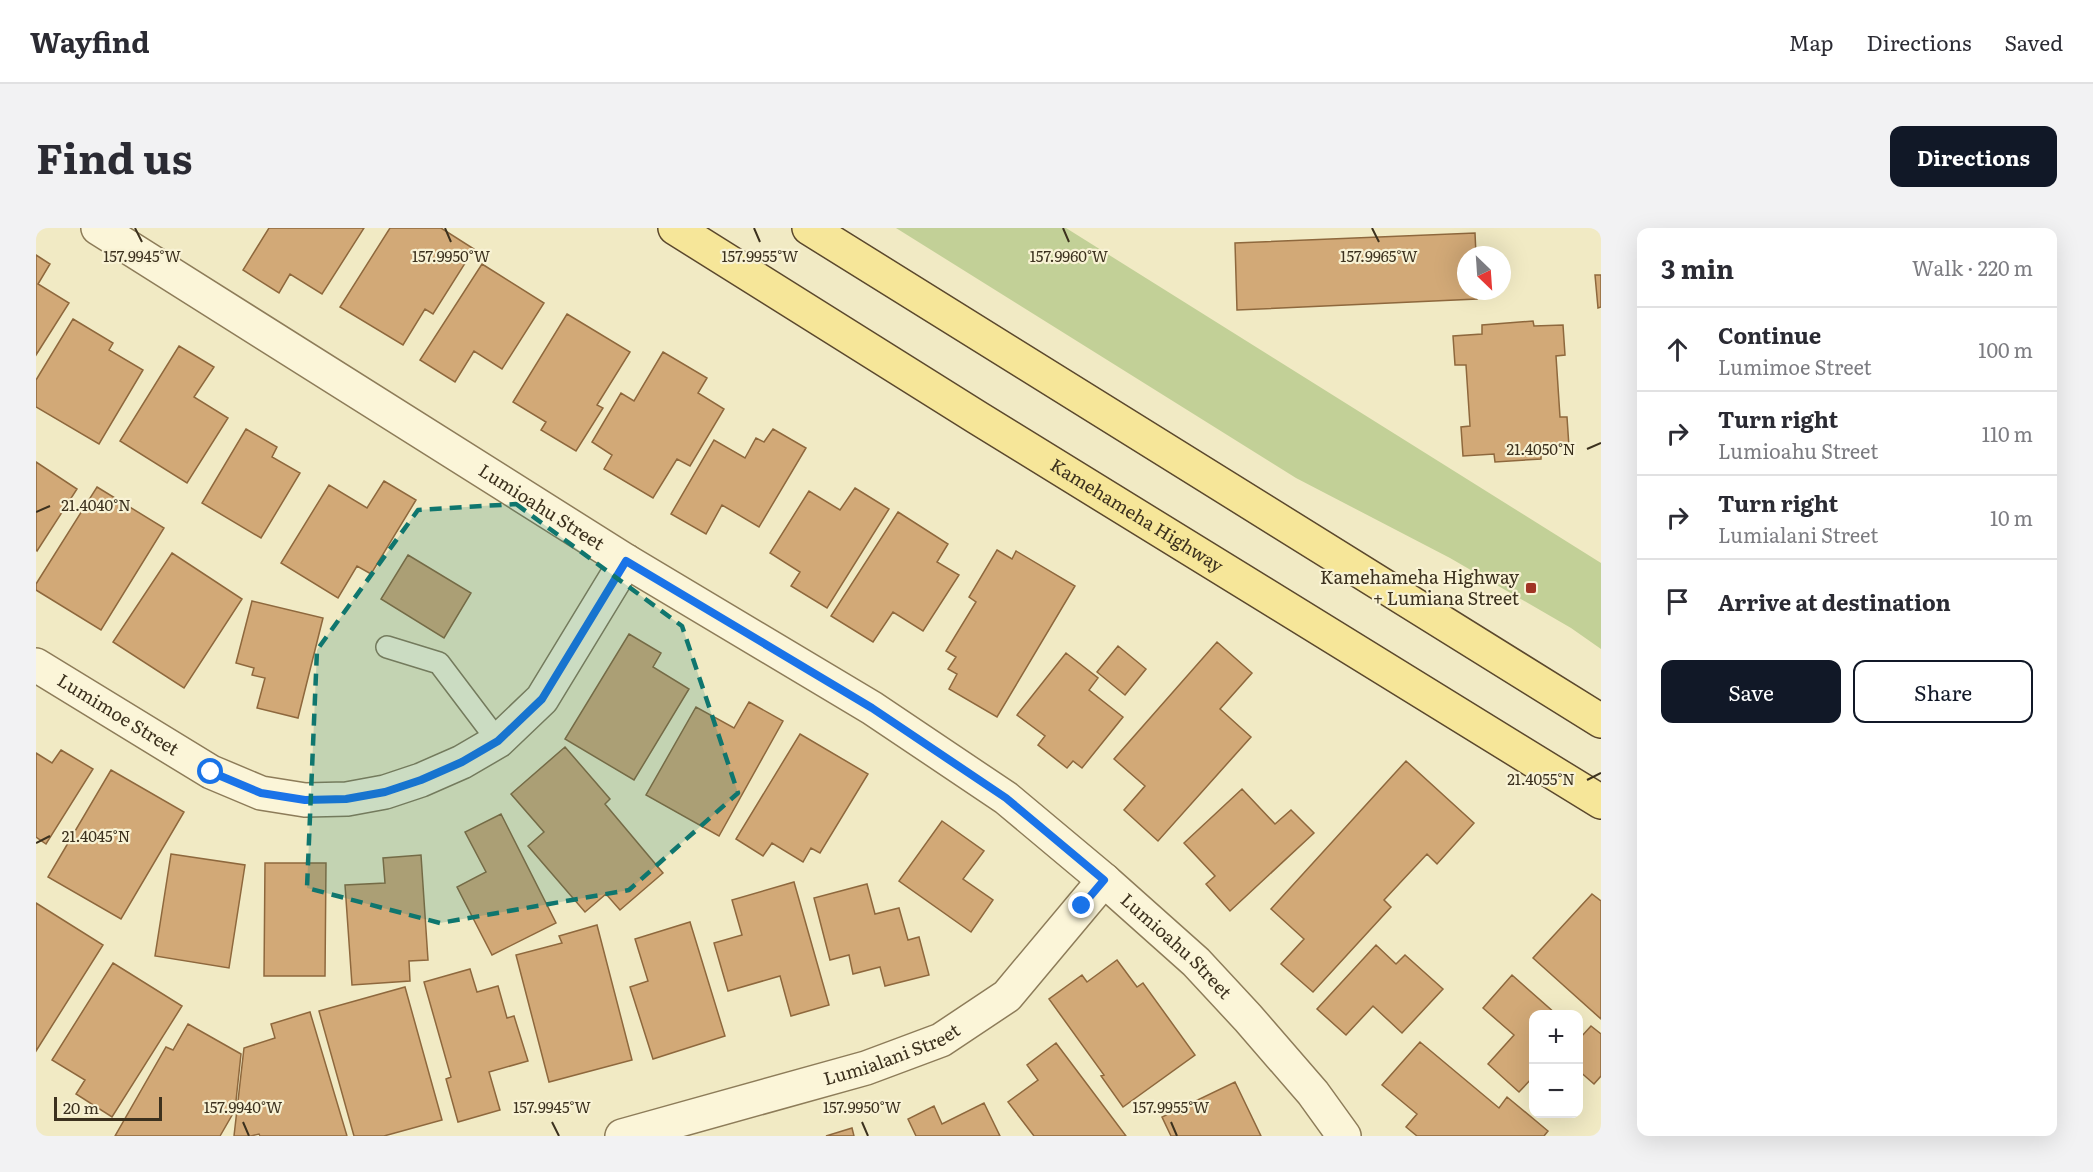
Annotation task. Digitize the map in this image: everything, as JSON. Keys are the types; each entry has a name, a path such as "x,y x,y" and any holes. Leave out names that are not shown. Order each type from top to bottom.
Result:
{"main road":[{"name":"Kamehameha Highway","path":"675,228 978,418 1601,802"},
{"path":"809,228 1601,721"}],"street":[{"name":"Lumioahu Street","path":"98,228 626,561 891,721 1006,798 1104,880 1196,962 1313,1094 1344,1136"},
{"name":"Lumimoe Street","path":"36,665 211,772 261,793 305,800 346,799 385,792 421,780 462,762 498,741 542,699 626,561"},
{"name":"Lumialani Street","path":"622,1136 866,1068 941,1040 1007,996 1104,880"}],"lane":[{"path":"387,647 439,663 498,741"}],"highlighted area":[{"path":"516,504 682,626 738,793 629,890 440,923 307,888 317,650 418,510"}],"green space":[{"path":"896,228 1066,228 1601,563 1601,649 1571,628 1450,558 1296,478"}],"building":[{"path":"269,228 364,228 322,294 290,274 279,293 243,270"},
{"path":"390,228 441,228 474,249 433,314 425,309 403,345 340,307"},
{"path":"1475,233 1476,246 1457,246 1457,300 1237,310 1235,243"},
{"path":"36,255 50,264 38,284 69,303 36,355"},
{"path":"482,264 544,303 502,369 474,351 455,382 420,360"},
{"path":"1595,275 1601,275 1601,307 1598,308"},
{"path":"567,314 630,352 597,405 603,408 576,451 541,430 546,422 513,402"},
{"path":"73,319 113,343 109,350 143,370 99,444 36,407 36,380"},
{"path":"1533,321 1534,326 1563,325 1565,355 1556,356 1560,417 1567,417 1569,447 1541,449 1541,459 1495,462 1494,454 1463,456 1461,427 1470,426 1466,365 1455,365 1453,336 1482,334 1482,325"},
{"path":"179,346 214,367 194,397 228,418 187,483 120,441"},
{"path":"663,352 707,378 698,393 724,409 690,466 677,459 653,498 604,469 612,455 592,442 621,393 634,401"},
{"path":"246,429 277,447 272,457 300,473 261,538 202,503"},
{"path":"773,429 806,448 759,527 722,505 706,534 671,514 714,440 745,458 756,438 764,442"},
{"path":"36,462 77,489 37,551 36,550"},
{"path":"384,481 416,500 371,574 357,566 338,598 281,563 329,485 367,508"},
{"path":"97,487 164,528 101,630 36,590 36,584"},
{"path":"855,488 889,509 827,608 791,586 800,572 770,553 809,491 840,510"},
{"path":"898,512 948,544 937,562 959,575 923,631 893,612 873,642 831,616"},
{"path":"997,550 1012,559 1016,551 1075,586 997,717 949,689 957,674 948,669 956,657 946,651 976,602 969,597"},
{"path":"172,553 242,599 184,688 113,642"},
{"path":"408,555 471,593 444,638 381,599"},
{"path":"252,601 323,618 298,718 257,708 265,678 252,675 254,668 236,663"},
{"path":"629,634 661,653 653,667 689,689 634,780 565,739"},
{"path":"1217,642 1252,673 1220,709 1251,737 1158,841 1124,810 1145,786 1114,759"},
{"path":"1118,646 1146,669 1125,695 1097,672"},
{"path":"1066,653 1098,678 1089,690 1123,717 1082,768 1073,761 1067,768 1038,745 1045,736 1017,715"},
{"path":"749,702 783,721 719,836 646,795 696,707 734,728"},
{"path":"800,734 868,774 820,853 811,848 803,862 772,843 763,856 736,839"},
{"path":"565,747 610,799 605,804 663,873 620,910 606,894 585,912 528,846 544,832 511,794"},
{"path":"61,750 93,769 46,844 36,837 36,753 52,763"},
{"path":"1406,761 1474,823 1437,864 1427,854 1384,900 1391,907 1313,992 1281,964 1304,939 1271,909"},
{"path":"111,770 184,812 121,919 48,877"},
{"path":"1242,789 1275,824 1291,810 1314,833 1230,911 1206,884 1215,876 1184,843"},
{"path":"501,814 556,923 492,955 457,887 486,872 465,832"},
{"path":"942,821 984,851 963,879 993,900 971,932 899,881"},
{"path":"171,854 245,865 229,968 155,956"},
{"path":"421,855 428,960 409,961 410,981 352,985 345,885 385,883 383,858"},
{"path":"265,863 326,863 325,976 264,976"},
{"path":"794,882 829,1005 791,1016 780,976 728,991 714,943 742,935 732,900"},
{"path":"867,884 875,914 899,908 908,940 919,937 929,975 885,986 880,967 853,974 849,955 830,960 814,898"},
{"path":"1592,894 1601,901 1601,1019 1533,958"},
{"path":"36,903 103,945 36,1051"},
{"path":"690,922 725,1036 653,1059 630,987 648,981 635,939"},
{"path":"597,925 632,1060 549,1082 516,955 562,943 559,936"},
{"path":"1376,945 1396,964 1405,955 1443,989 1402,1033 1373,1006 1346,1035 1317,1009"},
{"path":"1117,960 1137,987 1143,983 1195,1055 1123,1107 1101,1076 1104,1075 1049,999 1082,975 1087,982"},
{"path":"113,963 182,1006 112,1117 76,1094 85,1080 52,1060"},
{"path":"470,969 477,992 498,986 507,1018 514,1016 528,1061 489,1072 500,1110 458,1122 446,1079 451,1077 424,982"},
{"path":"1512,975 1551,1010 1529,1010 1529,1081 1519,1092 1488,1064 1514,1035 1483,1008"},
{"path":"405,987 442,1120 384,1136 354,1136 319,1011"},
{"path":"310,1012 347,1136 260,1136 259,1134 234,1136 244,1048 275,1038 271,1024"},
{"path":"188,1024 241,1054 235,1110 220,1136 115,1136 166,1047 173,1050"},
{"path":"1591,1026 1601,1034 1601,1076 1594,1084 1583,1074 1583,1035"},
{"path":"1420,1042 1499,1108 1507,1097 1529,1115 1529,1118 1532,1118 1548,1131 1544,1136 1417,1136 1406,1127 1417,1114 1382,1085"},
{"path":"1056,1043 1126,1136 1034,1136 1008,1102 1038,1080 1027,1065"},
{"path":"1235,1082 1261,1136 1171,1136 1162,1117"},
{"path":"984,1103 1000,1136 916,1136 908,1119 934,1106 942,1124"},
{"path":"852,1128 854,1136 826,1136"}],"place":[{"name":"Kamehameha Highway + Lumiana Street","path":"1531,588"}],"route":[{"path":"211,772 261,793 305,800 346,799 385,792 421,780 462,762 498,741 542,699 626,561 872,708 1006,798 1104,880 1082,906"}]}
